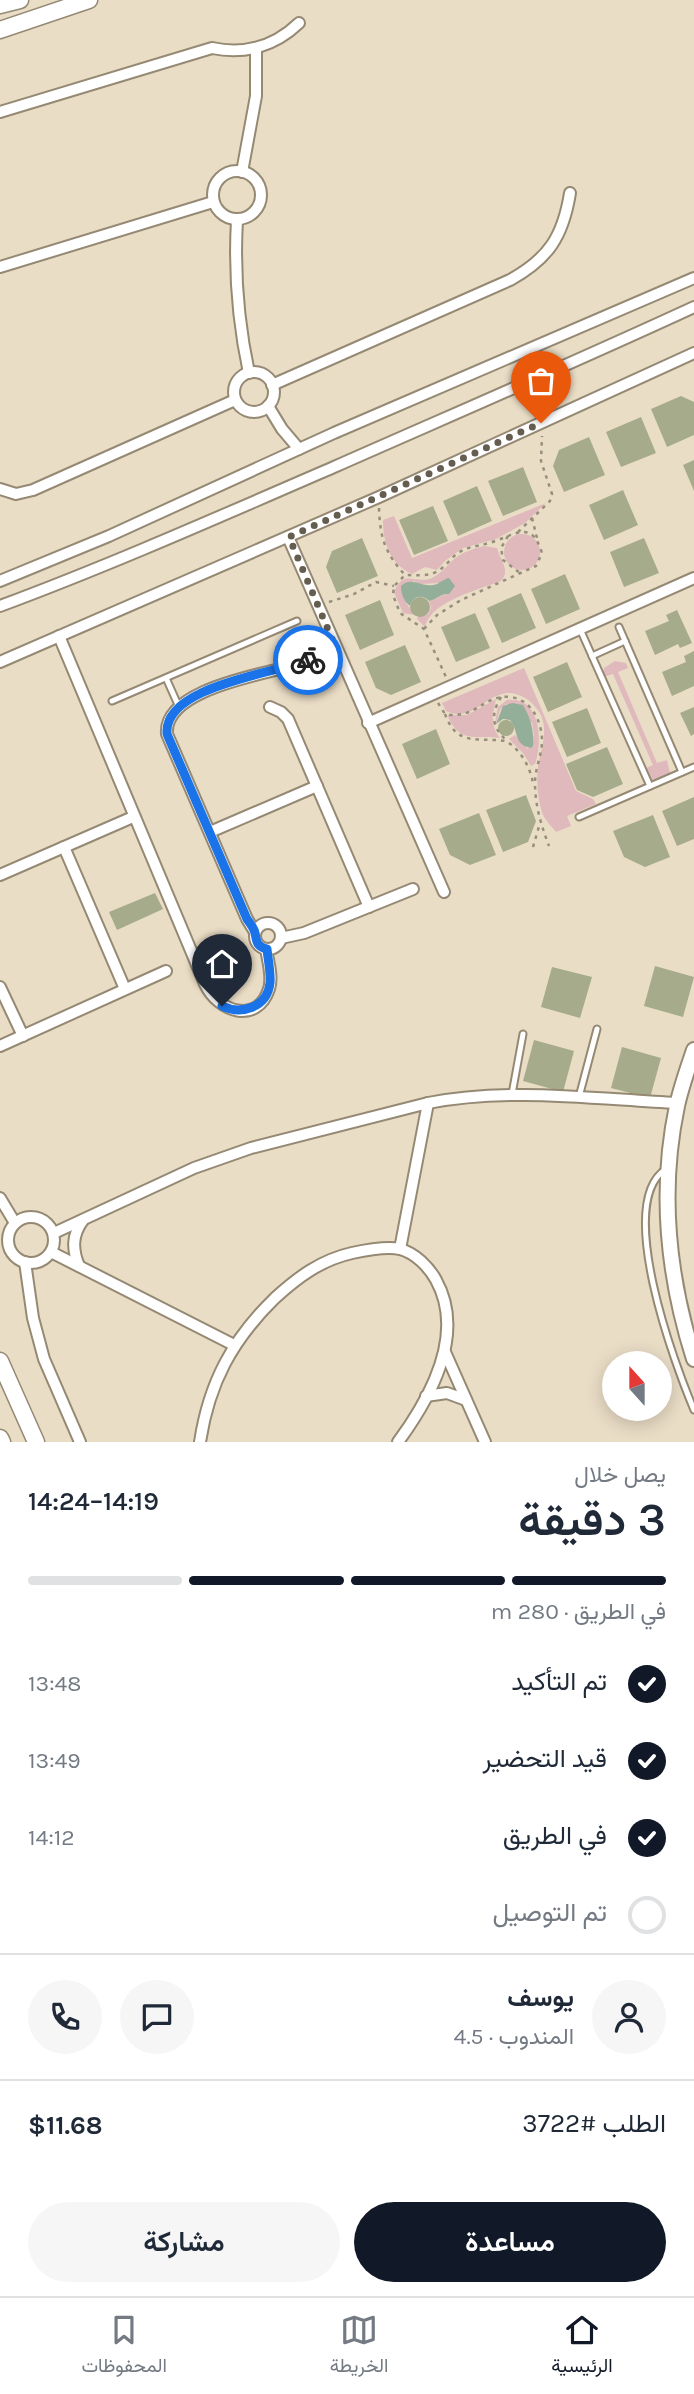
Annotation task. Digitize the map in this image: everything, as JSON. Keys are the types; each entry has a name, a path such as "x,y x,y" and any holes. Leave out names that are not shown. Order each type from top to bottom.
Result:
{"main road":[{"path":"0,5 20,0"},
{"path":"0,30 89,0"},
{"path":"0,1361 36,1442"}],"street":[{"path":"0,112 212,48 234,51 256,48 284,36 299,23"},
{"path":"242,172 256,96 256,48"},
{"path":"230,172 242,172 257,181 261,198 253,214 237,220 220,213 213,202 213,189 219,178 230,172"},
{"path":"272,385 510,281 532,267 556,240 565,218 570,193"},
{"path":"0,267 213,202"},
{"path":"237,220 236,292 242,343 249,373"},
{"path":"0,581 109,536 299,449 694,278"},
{"path":"0,606 110,564 251,504 694,307"},
{"path":"0,662 380,497 694,353"},
{"path":"249,373 265,376 272,385 273,396 268,406 253,412 242,408 235,400 236,383 249,373"},
{"path":"0,489 16,494 33,491 235,400"},
{"path":"268,406 299,449"},
{"path":"289,537 443,892"},
{"path":"368,723 694,578"},
{"path":"59,636 133,817 214,1000 230,1010 240,1011 249,1009 264,998 270,981 267,949"},
{"path":"267,949 257,943 256,932 247,919 167,734 169,719 179,708 236,679 304,662 335,646"},
{"path":"270,707 288,719 369,907"},
{"path":"210,832 317,786"},
{"path":"0,875 133,817"},
{"path":"64,847 125,989"},
{"path":"281,938 304,933 413,889"},
{"path":"256,932 260,926 271,923 278,927 281,938 277,945 267,949"},
{"path":"0,1046 166,971"},
{"path":"0,987 23,1036"},
{"path":"694,1050 677,1103 668,1167 668,1239 673,1274 694,1359"},
{"path":"54,1233 194,1168 251,1148 309,1131 428,1103 467,1096 512,1094 677,1103"},
{"path":"400,1249 428,1103"},
{"path":"0,1198 15,1223"},
{"path":"33,1216 42,1219 54,1233 51,1252 35,1263 16,1258 7,1241 9,1231 15,1223 33,1216"},
{"path":"79,1266 73,1241 77,1228 85,1217"},
{"path":"200,1442 213,1386 234,1345 253,1319 307,1271 337,1257 368,1249 400,1249 418,1258 432,1272 441,1289 447,1335 445,1352 437,1375 398,1442"},
{"path":"51,1252 234,1345"},
{"path":"25,1262 33,1318 44,1359 80,1442"},
{"path":"445,1352 485,1442"},
{"path":"426,1396 447,1393 466,1400"}],"lane":[{"path":"112,701 297,621"},
{"path":"619,627 682,772"},
{"path":"580,629 650,786"},
{"path":"592,656 625,641"},
{"path":"166,678 179,708"},
{"path":"579,817 694,767"},
{"path":"578,1098 597,1029"},
{"path":"512,1094 523,1034"},
{"path":"668,1167 655,1178 648,1193 648,1244 660,1315 694,1410"}],"path":[{"path":"520,573 506,565 501,554 503,543 545,507 552,494 541,461 541,423"},
{"path":"380,497 383,544 391,559 405,575"},
{"path":"424,629 437,615 461,600 505,582 531,569 540,561 542,553 532,518"},
{"path":"450,687 424,629 400,612 393,595 394,586 405,575 427,575 438,571 459,553 471,547 494,542 516,532 527,532 537,540"},
{"path":"318,608 376,582 394,586"},
{"path":"433,694 453,730 461,737 506,741"},
{"path":"445,713 456,716 468,713 501,697 522,700 528,704 536,716 542,743 536,770 536,795"},
{"path":"501,697 494,713 495,728 516,749 532,777 540,823 549,846"},
{"path":"533,847 540,823"}],"shaded area":[{"path":"546,503 525,523 496,539 463,548 437,570 425,567 412,574 404,570 393,559 384,537 383,520 394,516 412,558"},
{"path":"522,534 535,539 540,552 535,565 522,570 509,565 504,552 509,539"},
{"path":"484,546 497,548 505,569 501,581 446,603 429,618 425,627 417,619 418,616 428,614 431,608 429,601 449,594 439,583 421,584 413,581 406,603 415,615 403,613 394,592 402,581 432,578 460,555"},
{"path":"449,578 455,586 449,594 429,601 418,597 410,606 403,597 401,586 405,583 433,585"},
{"path":"615,661 626,663 628,668 618,672 657,763 667,760 670,773 667,778 654,782 644,769 653,765 613,674 603,677 604,668"},
{"path":"524,668 576,791 593,799 596,804 567,816 571,826 556,832 544,817 539,802 538,774 544,729 541,715 535,707 525,698 513,693 494,697 476,708 457,714 446,711 442,703"},
{"path":"496,699 493,723 500,738 464,735 458,732 448,717 467,715"},
{"path":"507,700 518,700 527,705 537,722 539,744 535,764 531,766 509,739 515,735 528,749 534,735 532,723 506,704 500,710 495,723 498,707"},
{"path":"512,703 523,705 528,715 533,735 531,748 521,744 510,720 503,719 496,724 503,706"}],"building":[{"path":"681,396 694,402 694,435 667,447 651,409"},
{"path":"641,417 656,453 621,467 606,432"},
{"path":"589,437 605,475 564,492 553,466 559,450"},
{"path":"694,460 694,491 683,465"},
{"path":"523,467 537,502 503,516 488,481"},
{"path":"477,486 492,521 458,536 443,501"},
{"path":"623,490 638,525 604,540 589,505"},
{"path":"433,506 448,541 414,555 399,520"},
{"path":"362,538 378,576 337,593 326,567 332,551"},
{"path":"644,538 659,573 624,587 610,552"},
{"path":"565,574 580,609 546,624 531,589"},
{"path":"521,593 536,628 502,643 487,608"},
{"path":"420,597 427,600 430,607 427,614 420,617 413,614 410,607 413,600"},
{"path":"380,600 394,635 360,650 345,615"},
{"path":"677,610 692,643 680,648 678,644 655,655 645,631 669,621 666,615"},
{"path":"475,613 490,648 456,662 441,627"},
{"path":"405,645 421,682 391,695 376,688 365,662"},
{"path":"694,651 694,686 672,696 662,672 686,662 684,656"},
{"path":"567,662 582,697 548,712 533,677"},
{"path":"694,707 694,734 691,736 680,713"},
{"path":"587,708 601,743 567,757 552,722"},
{"path":"506,720 512,722 512,734 506,736 500,734 498,728 500,722"},
{"path":"436,729 450,764 417,779 402,744"},
{"path":"607,747 623,784 593,797 577,790 566,764"},
{"path":"526,795 536,821 528,842 503,852 486,810"},
{"path":"694,797 694,839 677,846 662,811"},
{"path":"479,813 496,855 470,865 450,855 439,829"},
{"path":"653,815 670,857 645,867 624,857 613,831"},
{"path":"155,893 163,909 117,930 109,912"},
{"path":"655,966 694,977 683,1017 644,1006"},
{"path":"552,967 592,977 580,1018 541,1007"},
{"path":"534,1040 574,1051 563,1092 523,1081"},
{"path":"622,1047 661,1058 650,1098 611,1088"}],"way so far":[{"path":"308,660 335,646 289,537 541,423"}],"route":[{"path":"222,1006 240,1011 257,1005 264,998 270,981 267,949 255,940 256,932 247,919 167,734 169,719 191,700 236,679 308,660"}]}
